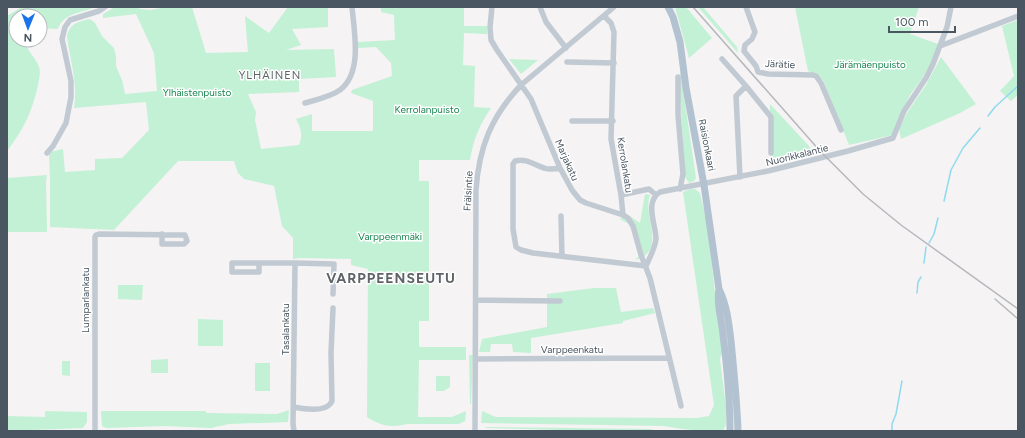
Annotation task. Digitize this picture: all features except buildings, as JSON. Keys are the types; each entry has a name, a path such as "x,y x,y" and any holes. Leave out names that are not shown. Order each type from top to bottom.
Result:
{"main road":[{"name":"Raisionkaari","path":"668,7 673,17 678,34 686,88 704,185 719,289 718,298 724,343 730,431"},
{"name":"Raisionkaari","path":"719,289 724,297 730,332 738,431"}],"street":[{"path":"47,153 53,146 66,123 71,97 71,81 62,39 65,28 70,20 99,11 105,7"},
{"path":"305,103 341,90 351,75 356,57 352,7"},
{"name":"Marjakatu","path":"492,7 490,27 491,40 531,99 560,168 572,190 580,200 623,215"},
{"path":"540,7 546,22 566,48"},
{"name":"Frälsintie","path":"475,431 476,190 480,157 489,132 499,112 521,85 614,7"},
{"name":"Järätie","path":"746,7 755,32 752,40 745,45 744,51 756,66 758,72 768,74 807,74 816,76 821,83 841,130"},
{"path":"940,46 952,7"},
{"name":"Kerrolankatu","path":"604,16 608,19 613,28 614,63 612,147 621,195 623,215"},
{"path":"940,46 1018,16"},
{"name":"Nuorikkalantie","path":"704,185 841,153 893,138 899,121 930,71 940,46"},
{"path":"722,59 771,117 771,153"},
{"path":"567,62 614,63"},
{"path":"678,77 678,115 683,174 680,189"},
{"path":"740,177 736,96 746,86"},
{"path":"572,121 613,121"},
{"path":"560,168 548,169 526,161 515,161 512,168 512,210 516,248 527,252 646,266"},
{"path":"646,266 656,239 652,207 653,199 656,195 664,191 704,185"},
{"path":"621,195 649,189 656,195"},
{"path":"623,215 628,218 633,226 646,266 681,406"},
{"path":"561,216 562,256"},
{"name":"Lumparlankatu","path":"95,431 94,237 99,234 162,234"},
{"path":"259,263 259,272 232,272 232,263 259,263 295,264 334,264 333,294"},
{"name":"Tasalankatu","path":"294,431 295,264"},
{"path":"476,300 560,301"},
{"path":"294,406 321,408 328,406 332,401 331,353 333,308"},
{"name":"Varppeenkatu","path":"476,359 668,358"}],"green space":[{"path":"95,7 68,17 60,24 58,29 48,28 48,8 20,8"},
{"path":"115,7 135,7 151,10 166,7 192,7 206,53 248,52 245,16 269,33 288,7 328,7 328,27 292,29 301,45 286,50 334,49 336,77 299,79 299,92 248,94 256,112 255,120 261,149 299,145 301,132 296,119 312,114 312,131 373,131 373,101 351,93 352,90 392,76 391,63 376,47 358,48 358,42 395,40 394,15 381,12 381,7 464,7 464,26 487,26 487,34 464,33 463,65 475,66 474,107 491,108 478,132 470,160 419,160 419,181 429,181 429,321 419,321 419,347 466,347 466,360 419,360 418,417 452,417 466,411 465,421 459,424 407,424 391,426 382,424 367,417 368,269 351,265 351,259 293,259 293,238 282,226 274,186 244,179 238,173 234,161 178,161 114,230 50,227 50,152 63,149 65,172 95,170 95,159 122,158 149,130 146,102 74,108 75,89 67,36 72,26 78,22 90,19 95,23 102,36 114,48 116,66 122,80 125,94 157,91 154,53 136,14 103,18 103,14"},
{"path":"675,7 686,7 712,38 689,58"},
{"path":"698,7 703,7 737,47 738,53"},
{"name":"Järämäenpuisto","path":"795,7 919,7 910,34 938,44 931,63 910,95 896,123 893,135 849,145 823,80 808,71"},
{"path":"7,16 8,48 28,48 38,63 40,74 36,95 30,112 23,128 7,151"},
{"path":"1018,20 1018,95 1011,101 1000,91 1014,76 1002,26"},
{"path":"941,57 976,104 960,113 901,139 899,129"},
{"path":"509,59 538,60 521,74"},
{"path":"680,69 696,178 694,181 689,183 685,177 680,96"},
{"path":"770,104 809,146 814,154 774,163 770,144"},
{"path":"47,175 47,232 7,232 7,178"},
{"path":"690,189 695,189 700,193 707,224 722,352 720,359 727,414 724,429 722,431 707,431 664,426 481,423 482,411 496,417 697,418 709,416 714,405 683,192"},
{"path":"645,194 650,195 648,203 652,241 650,249 645,255 635,260 640,255 633,232 629,224 620,219 625,213 640,223"},
{"path":"118,285 143,285 142,300 118,299"},
{"path":"594,288 616,288 621,312 653,308 655,313 623,321 623,323 531,338 531,353 513,352 512,344 491,344 490,352 479,352 482,339 547,327 547,294"},
{"path":"198,319 223,320 223,346 198,346"},
{"path":"469,355 473,355 471,404 470,404"},
{"path":"168,359 168,373 151,373 151,360"},
{"path":"62,361 70,361 70,376 62,375"},
{"path":"255,363 270,363 270,391 255,391"},
{"path":"436,376 450,376 450,387 444,391 436,391"},
{"path":"289,410 288,422 229,424 211,428 165,426 106,428 102,426 101,411 205,411 207,413 277,414"},
{"path":"45,411 87,412 87,422 83,428 7,431 7,416 45,417"},
{"path":"486,427 652,429 652,430 589,431"}],"waterway":[{"path":"988,116 995,107 1018,86"},
{"path":"944,201 951,170 963,148 980,128"},
{"path":"929,243 934,234 938,218"},
{"path":"924,263 926,247"},
{"path":"917,293 918,282 921,277"},
{"path":"892,431 892,424 896,414 902,381"}],"railway":[{"path":"693,7 820,151 863,194 901,225 1018,309"},
{"path":"995,299 1018,319"}],"district":[{"name":"YLHÄINEN","path":"270,75"},
{"name":"VARPPEENSEUTU","path":"391,278"}],"park label":[{"name":"Ylhäistenpuisto","path":"197,92"},
{"name":"Kerrolanpuisto","path":"427,109"},
{"name":"Varppeenmäki","path":"390,236"}]}
